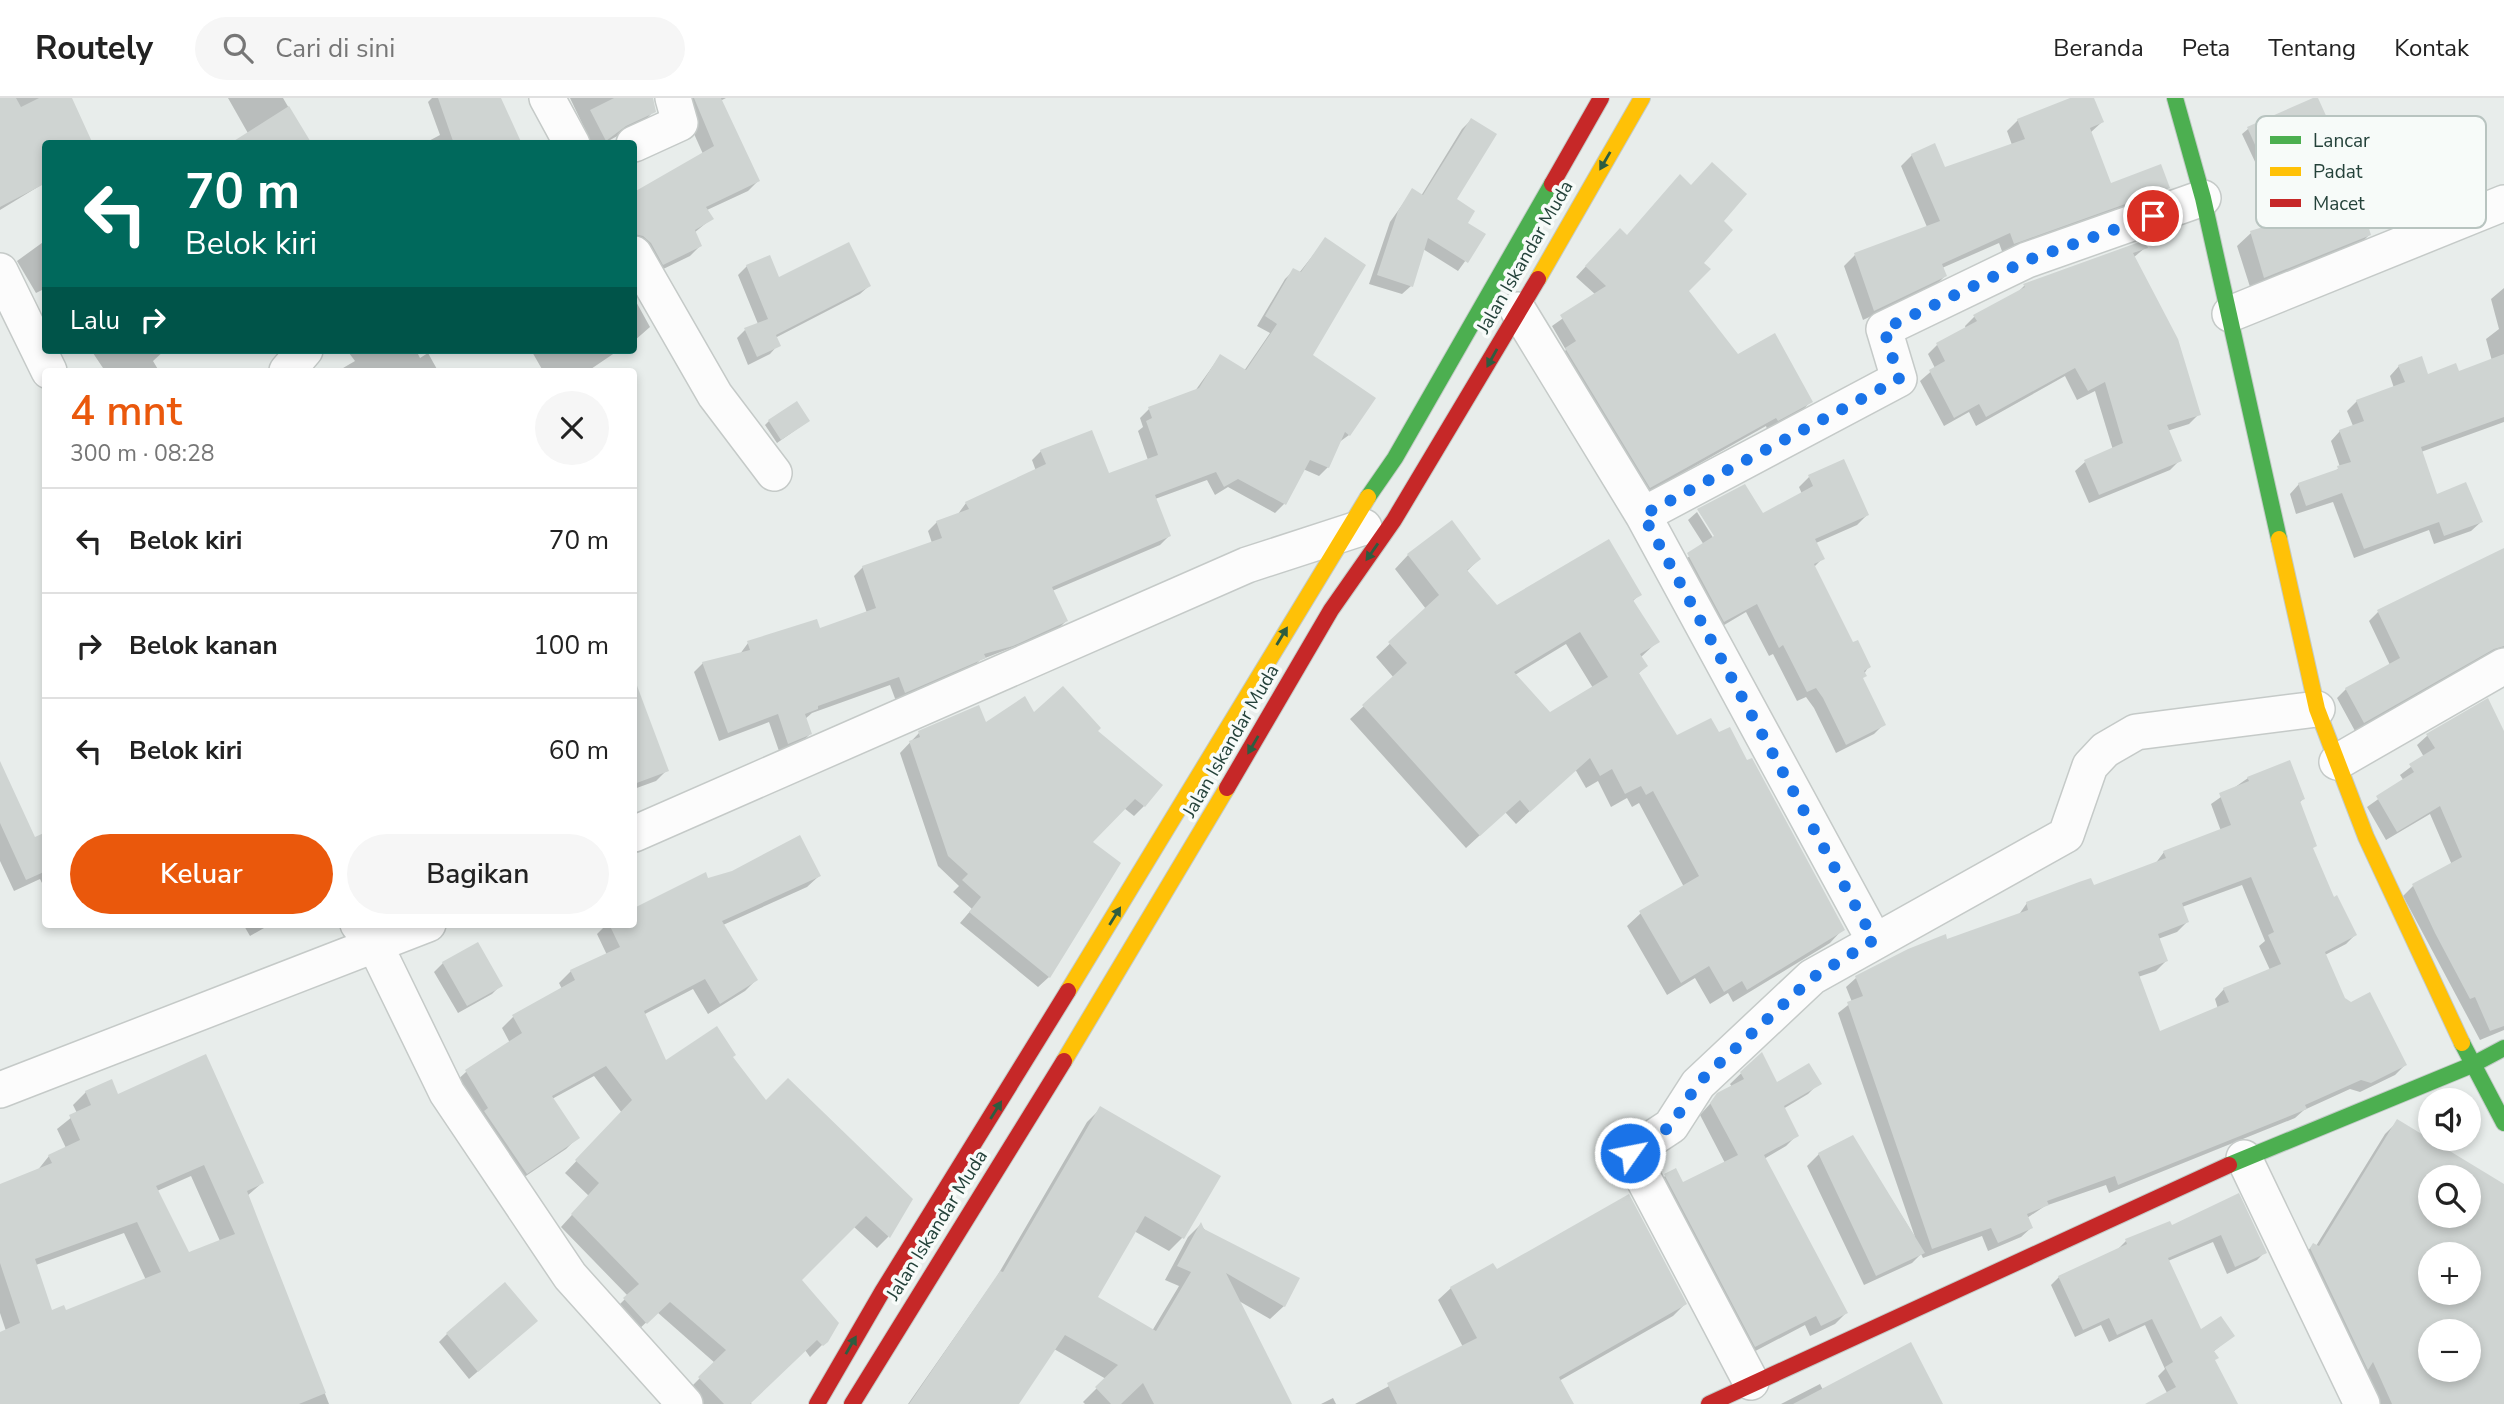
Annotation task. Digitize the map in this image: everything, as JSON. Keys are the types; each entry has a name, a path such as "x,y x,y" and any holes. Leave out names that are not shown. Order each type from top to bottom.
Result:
{"main road":[{"name":"Jalan Iskandar Muda","path":"817,1404 882,1292 1175,817 1345,531 1395,458 1601,98"},
{"path":"2175,98 2203,198 2230,314 2317,709 2366,837 2472,1065 2504,1124"},
{"name":"Jalan Iskandar Muda","path":"852,1404 1125,962 1331,610 1394,520 1479,381 1641,100"},
{"path":"1709,1404 1751,1382 2244,1158 2472,1065 2504,1048"}],"street":[{"path":"547,98 570,140"},
{"path":"637,143 680,123 673,98"},
{"path":"1643,515 1899,379 1884,329 2028,260 2203,198"},
{"path":"2486,210 2504,203"},
{"path":"2230,314 2442,228"},
{"path":"637,259 715,395 774,473"},
{"path":"0,271 48,368"},
{"path":"1518,310 1643,515 1874,940"},
{"path":"290,368 302,354"},
{"path":"637,833 1247,565 1345,531 1394,520"},
{"path":"2337,762 2504,666"},
{"path":"1751,1382 1630,1153 1671,1126 1698,1083 1812,978 1874,940 2066,835 2090,766 2105,750 2136,732 2317,709"},
{"path":"0,1090 367,935 406,928"},
{"path":"367,935 447,1093 570,1276 685,1404"},
{"path":"2244,1158 2362,1404"}],"building":[{"path":"0,98 16,98 21,107 39,98 72,98 91,140 42,140 42,185 0,207"},
{"path":"438,98 501,98 520,140 453,140"},
{"path":"614,98 653,98 656,112 626,126 605,140 590,110"},
{"path":"694,98 721,98 760,181 706,207 714,219 695,230 702,246 663,265 651,243 637,235 637,190 714,146"},
{"path":"2070,98 2094,98 2104,122 2090,128 2111,183 2161,164 2170,188 2014,244 2010,233 1942,264 1947,276 1874,311 1854,253 1940,221 1911,154 1935,143 1945,167 2025,139 2017,119"},
{"path":"2318,98 2326,116 2272,116"},
{"path":"289,106 310,140 235,140"},
{"path":"1471,118 1497,134 1457,199 1475,211 1468,223 1486,234 1468,263 1428,238 1413,287 1377,275 1398,211 1412,188 1423,195"},
{"path":"2256,123 2256,147 2247,127"},
{"path":"1712,162 1747,194 1724,221 1733,230 1704,263 1711,269 1689,291 1738,354 1775,333 1813,402 1778,421 1776,418 1650,488 1565,348 1576,341 1560,315 1606,286 1585,266 1620,228 1627,235 1680,174 1691,185"},
{"path":"2260,228 2369,228 2371,235 2264,278 2250,231"},
{"path":"1325,237 1366,265 1313,355 1376,398 1350,436 1345,432 1329,468 1310,460 1286,505 1238,479 1224,487 1216,472 1155,495 1171,536 1052,587 1068,621 1013,646 984,654 986,658 905,693 899,677 818,706 818,709 805,714 812,734 788,744 778,714 728,733 702,662 750,650 747,641 817,619 820,628 876,608 862,566 942,538 936,521 969,509 965,502 1046,464 1040,450 1092,430 1109,473 1158,455 1146,421 1152,418 1148,407 1199,388 1220,354 1246,370 1277,324 1265,316 1293,268 1301,272"},
{"path":"2145,240 2148,248 2133,253 2178,339 2201,415 2167,425 2182,461 2099,495 2084,460 2123,443 2105,382 2088,391 2075,368 1986,417 1979,404 1954,418 1929,370 1945,361 1936,343 1977,321 1973,315 2025,287 2023,284"},
{"path":"849,242 871,286 776,335 781,346 757,357 744,328 768,319 746,265 770,255 779,277"},
{"path":"2504,354 2504,417 2421,447 2437,494 2466,482 2483,522 2444,536 2439,522 2364,549 2342,493 2306,506 2298,483 2351,462 2339,430 2364,421 2356,400 2405,382 2398,365 2422,356 2428,374 2456,363 2459,371"},
{"path":"797,401 810,421 781,440 768,420"},
{"path":"1844,459 1869,515 1815,539 1825,559 1814,564 1853,642 1858,640 1871,667 1864,671 1867,676 1863,678 1886,725 1846,745 1823,698 1816,688 1807,692 1783,645 1779,648 1757,604 1724,622 1687,553 1714,536 1697,509 1745,484 1763,513 1813,486 1808,475"},
{"path":"1452,520 1481,559 1467,570 1497,605 1609,539 1642,595 1633,600 1660,642 1640,654 1648,666 1639,673 1677,735 1711,718 1719,732 1730,727 1747,760 1752,758 1845,930 1747,990 1742,981 1724,992 1709,966 1681,983 1639,911 1699,876 1653,791 1646,795 1641,786 1625,794 1612,769 1600,776 1590,758 1530,812 1520,800 1480,836 1362,705 1407,663 1388,642 1439,595 1407,554","holes":["1580,632 1608,677 1550,712 1514,672"]},
{"path":"2504,548 2504,646 2494,649 2364,723 2345,688 2400,658 2377,610"},
{"path":"637,686 669,771 637,783"},
{"path":"1063,686 1101,728 1098,731 1163,785 1145,807 1135,799 1093,842 1121,863 1050,978 969,912 981,897 962,880 968,874 948,856 909,741 920,737 918,731 979,705 986,722 1025,696 1034,712"},
{"path":"2488,698 2504,731 2504,1026 2490,1031 2475,997 2470,999 2412,884 2462,857 2440,806 2397,832 2376,796 2414,772 2409,764 2435,748 2426,734"},
{"path":"2290,760 2305,799 2300,801 2317,846 2313,848 2334,897 2337,895 2357,935 2325,952 2345,998 2351,1002 2370,992 2407,1065 2371,1083 2361,1080 2305,1105 2307,1109 2118,1185 2115,1176 2047,1201 2049,1205 2027,1214 2033,1228 1998,1243 1991,1228 1932,1249 1847,1002 1863,996 1855,976 1908,949 1946,934 1947,939 2028,910 2026,902 2091,878 2094,885 2166,858 2163,851 2231,825 2219,793 2249,781 2247,777","holes":["2251,877 2274,932 2268,935 2281,964 2223,988 2229,1002 2160,1031 2138,972 2168,961 2158,934 2189,922 2182,903"]},
{"path":"0,761 35,837 42,834 42,873 26,880 0,823"},
{"path":"800,835 821,876 722,921 758,980 720,1004 705,979 644,1011 666,1060 717,1026 736,1055 733,1057 766,1100 788,1078 913,1199 890,1238 866,1216 802,1280 839,1323 828,1342 823,1346 817,1340 750,1404 724,1404 698,1377 726,1350 670,1302 647,1324 623,1298 639,1284 571,1214 599,1183 575,1160 632,1100 606,1066 552,1096 580,1138 527,1174 484,1111 488,1108 465,1070 522,1033 512,1015 575,980 570,970 620,947 611,928 637,928 637,906 706,872 708,878 732,871"},
{"path":"478,942 503,986 467,1006 442,962"},
{"path":"1762,1052 1777,1082 1809,1063 1822,1084 1784,1106 1799,1136 1764,1155 1848,1313 1821,1326 1816,1316 1755,1347 1664,1174 1676,1168 1683,1182 1738,1155 1710,1103 1717,1093 1744,1079 1740,1072"},
{"path":"206,1054 264,1183 247,1191 326,1393 299,1404 0,1404 0,1332 20,1323 0,1263 0,1184 52,1163 48,1155 80,1140 69,1115 91,1105 85,1091 112,1079 118,1094","holes":["204,1165 235,1234 189,1252 156,1186","137,1222 161,1272 66,1310 64,1305 52,1310 35,1259"]},
{"path":"1100,1106 1221,1176 1184,1239 1145,1216 1098,1297 1156,1331 1191,1272 1177,1266 1201,1222 1204,1229 1300,1278 1285,1307 1226,1273 1292,1404 1154,1404 1143,1383 1121,1404 1111,1404 1095,1387 1118,1365 1065,1335 1019,1404 909,1404 1000,1271 1003,1272"},
{"path":"2397,1119 2418,1132 2418,1151 2450,1151 2473,1165 2418,1165 2418,1228 2481,1228 2481,1170 2504,1184 2504,1404 2392,1404 2373,1362 2368,1370 2310,1248 2313,1243 2319,1246"},
{"path":"1853,1135 1925,1253 1876,1276 1818,1153"},
{"path":"2239,1193 2267,1253 2235,1267 2221,1235 2168,1258 2201,1329 2221,1316 2235,1336 2214,1351 2219,1358 2215,1360 2238,1404 2145,1404 2176,1387 2165,1367 2173,1362 2152,1319 2117,1335 2109,1318 2083,1330 2058,1276 2127,1244 2125,1239 2170,1221 2172,1225"},
{"path":"1629,1194 1687,1304 1559,1377 1574,1404 1397,1404 1387,1383 1477,1338 1450,1287 1493,1263 1497,1269"},
{"path":"505,1282 538,1321 478,1372 446,1333"},
{"path":"1911,1342 1943,1404 1793,1404"}],"traffic: fast":[{"path":"2175,98 2203,198 2279,539"},
{"path":"1368,497 1395,458 1552,184"},
{"path":"2462,1043 2504,1123"},
{"path":"2229,1165 2472,1065 2504,1048"}],"traffic: slow":[{"path":"1538,279 1642,98"},
{"path":"1068,991 1368,497"},
{"path":"2279,539 2317,709 2366,837 2462,1043"},
{"path":"1064,1061 1227,788"}],"traffic: jam":[{"path":"1552,184 1601,98"},
{"path":"1227,788 1331,610 1394,520 1538,279"},
{"path":"817,1404 882,1292 1068,991"},
{"path":"852,1404 1064,1061"},
{"path":"1709,1404 2229,1165"}],"route":[{"path":"1630,1153 1671,1126 1698,1083 1812,978 1874,940 1643,515 1899,379 1884,329 2028,260 2153,216"}]}
